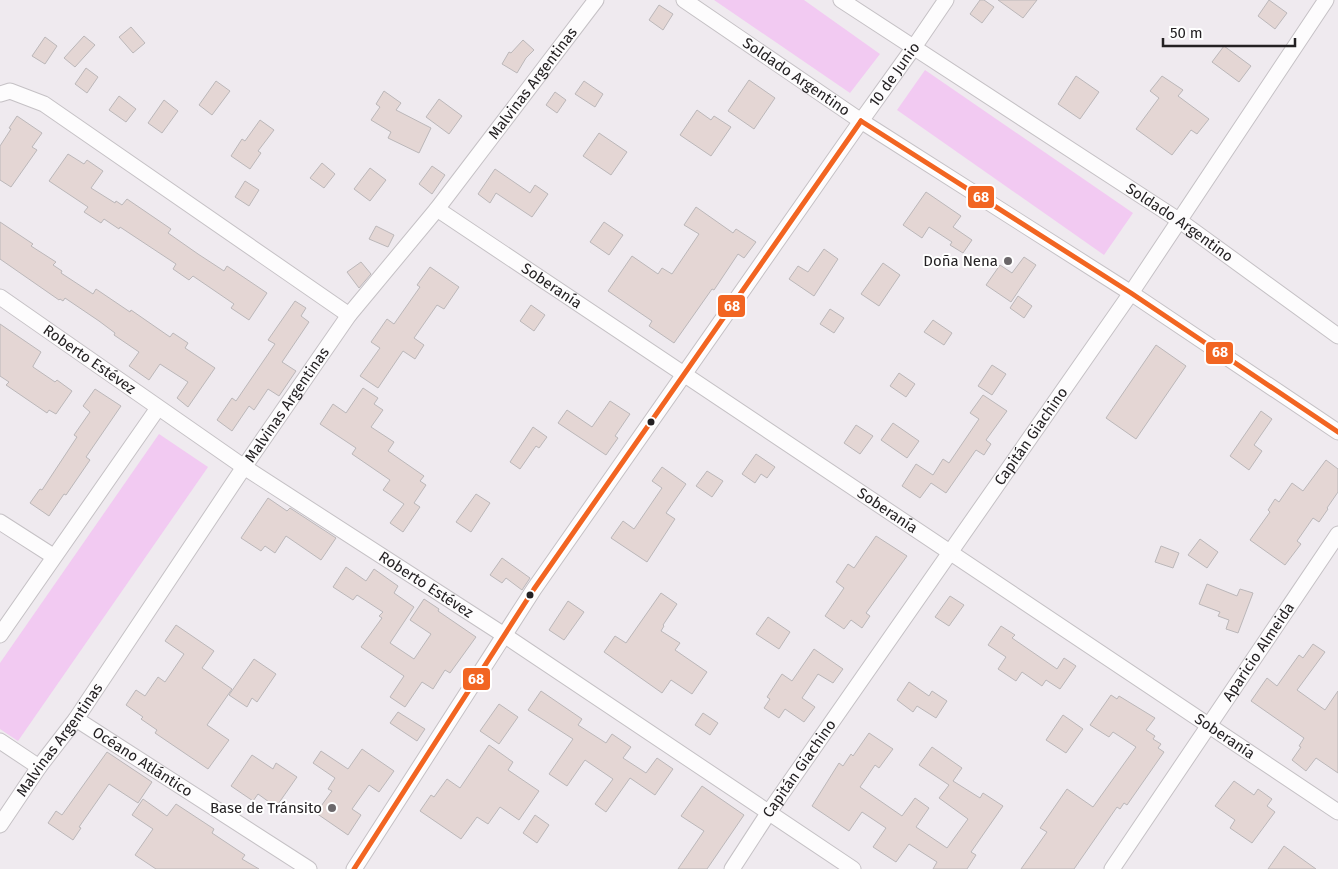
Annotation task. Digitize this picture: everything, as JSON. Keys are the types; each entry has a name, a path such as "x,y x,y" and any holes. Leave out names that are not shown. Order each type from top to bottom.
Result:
{"street":[{"name":"Malvinas Argentinas","path":"0,825 39,768 76,719 244,467 349,315 437,209 596,0"},
{"name":"Soldado Argentino","path":"684,0 861,121 1131,293 1338,432"},
{"name":"Soldado Argentino","path":"841,0 1180,221 1338,336"},
{"name":"10 de Junio","path":"354,869 540,581 946,0"},
{"name":"Capitán Giachino","path":"732,869 769,812 1131,293 1326,0"},
{"path":"0,94 10,91 44,104 349,315"},
{"name":"Soberanía","path":"437,209 1338,812"},
{"name":"Roberto Estévez","path":"0,297 244,467 504,635 853,869"},
{"path":"0,635 158,408"},
{"path":"0,522 54,556"},
{"name":"Aparicio Almeida","path":"1112,869 1338,534"},
{"name":"Océano Atlántico","path":"76,719 309,869"},
{"path":"0,741 39,768"}],"shaded area":[{"path":"714,0 804,0 880,54 850,93"},
{"path":"925,70 1133,213 1104,255 897,110"},
{"path":"159,434 208,467 18,741 0,729 0,663"}],"building":[{"path":"980,0 984,0 994,7 982,23 970,14"},
{"path":"998,0 1037,0 1023,18"},
{"path":"1269,0 1287,13 1275,29 1258,16"},
{"path":"659,5 673,14 663,30 649,20"},
{"path":"131,27 145,43 133,53 119,37"},
{"path":"84,36 95,45 75,67 64,58"},
{"path":"45,37 57,46 45,64 32,56"},
{"path":"523,40 534,50 526,58 517,73 502,64 509,52 511,53"},
{"path":"1224,46 1251,66 1239,82 1212,62"},
{"path":"86,68 98,77 87,93 75,84"},
{"path":"1076,76 1099,92 1080,119 1058,104"},
{"path":"1162,76 1183,90 1178,96 1209,119 1197,134 1191,130 1172,155 1136,129 1159,98 1150,91"},
{"path":"749,80 775,98 754,129 728,111"},
{"path":"216,81 230,91 212,115 199,105"},
{"path":"584,81 603,94 595,107 575,94"},
{"path":"384,91 401,103 396,110 431,128 419,153 388,138 391,132 371,120 380,107 376,104"},
{"path":"555,92 566,100 557,113 546,105"},
{"path":"119,96 136,109 126,122 109,110"},
{"path":"439,99 462,116 449,134 426,117"},
{"path":"164,100 178,111 162,133 148,123"},
{"path":"697,110 711,120 714,116 731,127 711,156 680,135"},
{"path":"17,116 42,133 32,147 37,150 11,187 0,180 0,146"},
{"path":"260,120 274,130 258,151 261,153 250,169 231,156 242,139 245,141"},
{"path":"599,133 627,152 611,175 583,156"},
{"path":"68,154 84,164 87,160 103,171 91,188 115,203 116,201 122,205 127,199 171,229 168,233 198,254 224,271 227,266 267,293 249,320 231,308 234,304 193,276 189,280 173,269 176,264 120,227 119,229 104,219 101,223 84,212 88,207 49,181"},
{"path":"322,163 335,174 324,188 310,178"},
{"path":"432,166 445,175 432,194 419,184"},
{"path":"370,168 386,180 370,201 354,189"},
{"path":"495,169 530,193 535,185 548,194 532,217 496,193 490,203 478,194"},
{"path":"245,181 259,190 249,206 235,197"},
{"path":"926,192 961,216 953,227 972,240 963,253 950,245 952,242 929,227 922,238 903,225"},
{"path":"696,207 733,233 736,229 756,242 744,258 738,254 714,290 712,289 674,343 649,326 652,321 608,291 632,256 658,274 662,268 672,274 699,234 684,225"},
{"path":"0,222 33,244 31,246 56,262 53,265 62,271 61,273 93,294 96,289 170,337 173,333 188,343 185,348 215,368 188,407 177,398 188,382 160,364 149,380 129,366 139,352 65,298 63,301 59,300 0,259"},
{"path":"604,222 623,235 609,255 590,242"},
{"path":"376,226 394,235 388,247 369,239"},
{"path":"824,249 838,259 814,296 789,279 798,266 808,272"},
{"path":"1024,257 1036,265 1011,302 986,285 1000,265 1012,273"},
{"path":"361,262 371,274 359,288 347,272"},
{"path":"883,263 900,275 879,306 861,294"},
{"path":"430,267 459,287 444,309 437,305 414,338 424,345 415,359 403,351 378,388 360,376 380,348 371,342 387,319 394,324 420,287 417,285"},
{"path":"1018,296 1032,306 1024,318 1010,308"},
{"path":"295,301 306,308 301,316 309,322 282,362 296,371 279,396 268,389 254,410 249,406 232,431 217,420 232,398 236,401 275,344 268,340"},
{"path":"531,305 545,315 534,331 520,321"},
{"path":"830,309 844,318 834,333 820,324"},
{"path":"933,320 952,333 944,345 924,332"},
{"path":"0,324 41,352 33,367 55,382 57,380 72,391 56,414 49,410 47,413 6,385 9,382 0,376"},
{"path":"1156,345 1186,366 1136,439 1106,418"},
{"path":"992,365 1006,374 992,395 978,386"},
{"path":"899,373 915,384 906,397 890,386"},
{"path":"363,388 378,398 374,404 383,410 371,427 394,442 388,451 424,476 420,481 426,485 414,503 420,507 403,532 390,523 404,504 383,490 390,480 352,454 356,448 320,424 333,404 346,413"},
{"path":"95,389 121,406 86,457 90,460 49,516 30,503 40,489 42,490 77,437 74,435 90,412 83,406"},
{"path":"983,395 1007,411 986,440 991,444 984,455 976,450 946,493 931,483 920,498 902,486 916,464 933,475 943,459 949,463 979,419 970,413"},
{"path":"610,401 630,414 615,436 618,438 606,455 558,423 567,410 592,427"},
{"path":"1261,411 1272,419 1254,445 1262,451 1249,470 1230,456"},
{"path":"893,423 919,441 907,458 881,440"},
{"path":"856,425 873,436 860,454 844,443"},
{"path":"533,427 547,437 539,448 536,446 520,469 510,462"},
{"path":"756,454 775,467 767,478 761,474 755,483 742,474"},
{"path":"1326,460 1338,469 1338,492 1319,522 1313,518 1297,541 1301,544 1285,565 1250,540 1270,512 1268,510 1275,499 1279,502 1292,483 1303,491"},
{"path":"662,467 686,484 666,513 675,519 647,562 611,538 623,521 634,529 662,488 652,481"},
{"path":"707,471 723,481 712,497 696,486"},
{"path":"476,494 490,503 471,532 456,522"},
{"path":"268,498 287,511 290,508 336,538 321,560 286,536 275,553 265,546 261,551 241,538"},
{"path":"876,536 907,556 866,613 870,616 862,628 851,620 844,629 825,616 844,588 836,582 848,564 854,568"},
{"path":"1200,539 1218,552 1207,568 1188,555"},
{"path":"1161,546 1179,553 1173,568 1155,562"},
{"path":"502,558 530,578 522,590 506,578 502,583 490,575"},
{"path":"346,567 366,581 374,569 398,586 394,593 414,607 390,643 414,659 431,634 410,620 424,599 476,637 450,673 445,670 433,689 422,682 405,707 390,697 404,676 361,647 382,618 379,616 383,612 357,595 353,600 333,587"},
{"path":"1207,584 1237,596 1240,589 1253,593 1238,633 1226,629 1229,620 1218,616 1220,612 1199,604"},
{"path":"661,593 677,604 661,631 680,643 675,650 707,672 692,694 671,680 662,693 604,652 615,636 626,643"},
{"path":"950,596 964,605 949,626 935,617"},
{"path":"568,601 584,612 564,640 549,630"},
{"path":"768,617 790,632 779,649 756,634"},
{"path":"176,625 214,651 202,668 232,689 207,725 229,740 208,769 155,733 157,730 126,705 136,690 145,696 158,677 165,682 184,654 165,641"},
{"path":"1001,626 1015,635 1012,638 1057,669 1064,658 1076,666 1060,689 1046,680 1042,686 1022,672 1016,681 998,669 1006,657 988,645"},
{"path":"1313,644 1325,652 1297,690 1325,710 1338,691 1338,773 1316,758 1306,771 1292,760 1301,747 1299,746 1304,738 1251,701 1267,678 1277,686 1299,655 1303,658"},
{"path":"814,649 843,669 833,683 818,674 802,698 815,707 804,722 785,709 779,718 764,708 770,699 767,697 782,674 792,681"},
{"path":"254,659 276,674 257,702 252,698 247,707 229,695"},
{"path":"909,682 929,696 932,691 947,701 936,718 917,706 913,712 897,700"},
{"path":"541,691 582,719 578,725 606,743 612,734 631,747 623,758 646,773 657,758 673,769 655,795 630,778 606,812 595,804 613,779 585,760 567,786 549,774 573,739 528,710"},
{"path":"1111,695 1117,699 1119,696 1155,718 1146,730 1155,736 1153,739 1161,744 1158,748 1164,752 1127,805 1124,803 1120,809 1117,807 1074,869 1021,869 1047,832 1040,828 1067,789 1093,807 1136,747 1113,732 1109,737 1090,725"},
{"path":"499,704 518,717 499,744 480,731"},
{"path":"398,712 425,729 417,741 390,723"},
{"path":"703,713 718,723 710,735 695,725"},
{"path":"1063,715 1083,729 1066,753 1046,740"},
{"path":"869,733 893,749 879,768 875,765 860,787 902,816 915,798 929,808 916,827 947,848 968,819 939,798 949,785 919,765 932,747 962,768 953,781 980,798 983,793 1003,806 971,852 976,855 967,869 933,869 937,862 909,844 896,862 873,847 886,828 862,812 849,831 812,806 839,763 843,766 851,754 853,756"},
{"path":"489,745 513,762 508,770 539,791 519,820 500,807 488,824 477,817 461,839 420,811 431,795 434,797 447,779 460,788"},
{"path":"362,749 394,771 379,792 369,785 352,809 361,815 348,835 316,813 332,791 328,789 335,778 313,763 321,751 348,769"},
{"path":"107,752 152,782 138,803 109,784 79,827 81,828 73,840 48,823 56,811 62,815"},
{"path":"252,755 273,769 276,763 297,777 276,807 258,794 253,801 231,786"},
{"path":"1234,781 1254,795 1258,789 1272,799 1267,806 1275,812 1252,843 1230,828 1235,820 1215,806"},
{"path":"702,786 744,815 707,869 678,869 704,831 681,816"},
{"path":"143,799 167,816 176,804 214,829 212,833 245,855 242,859 259,869 156,869 135,855 153,829 132,815"},
{"path":"535,815 549,825 537,843 523,833"},
{"path":"1284,846 1316,869 1268,869"}],"transit line":[{"name":"68","path":"861,121 1131,293 1338,432"},
{"name":"68","path":"354,869 534,589 861,121"}],"place":[{"name":"Doña Nena","path":"1008,261"},
{"name":"Base de Tránsito","path":"332,808"}]}
